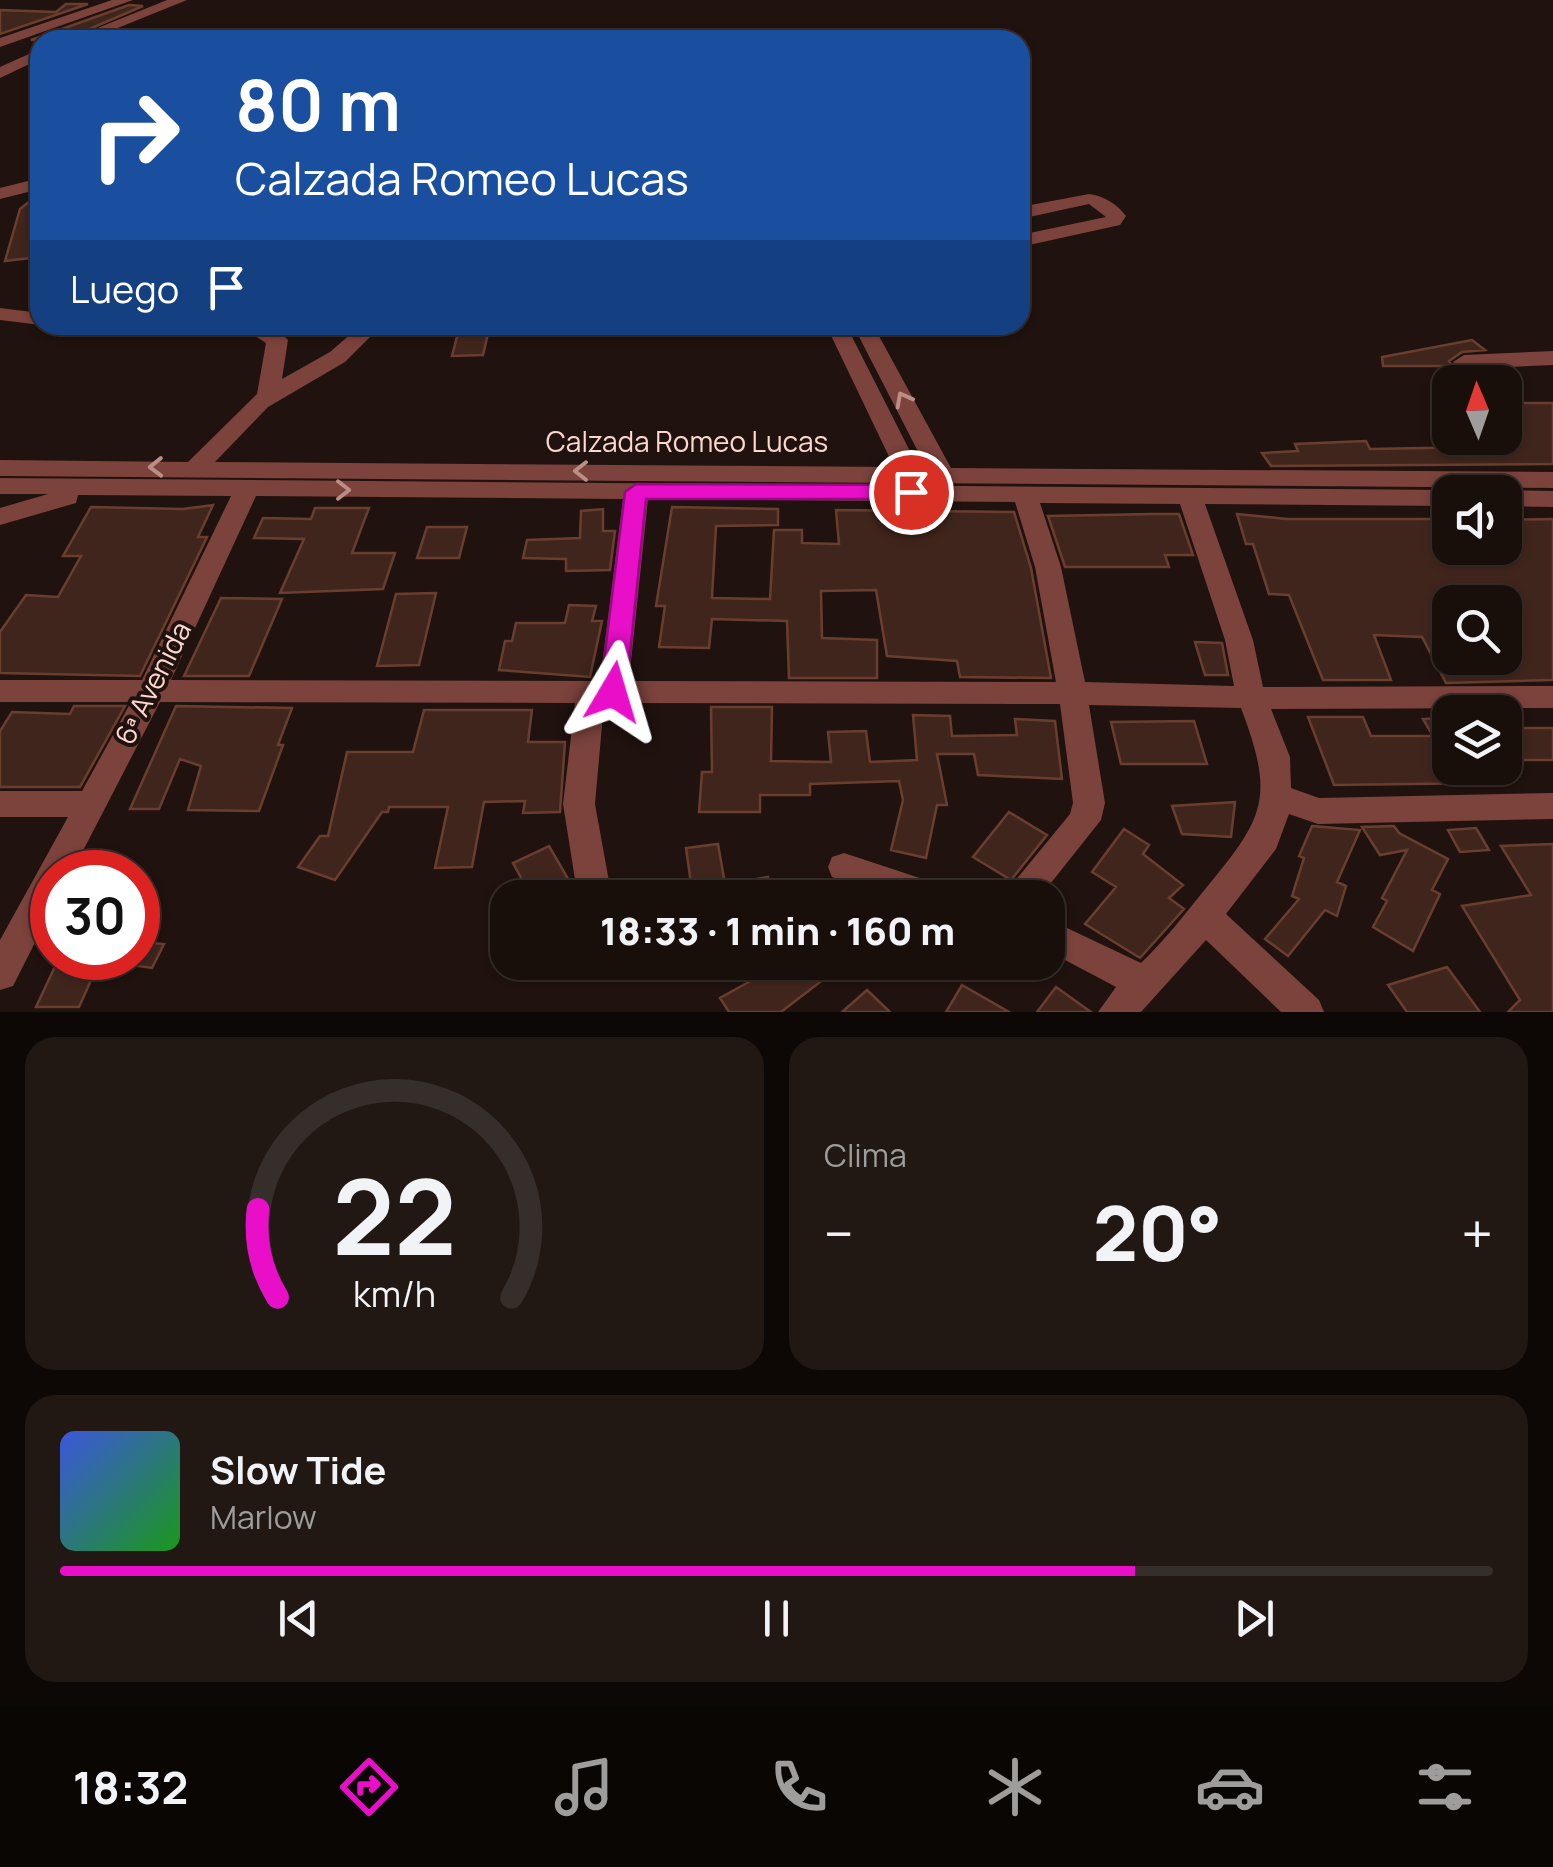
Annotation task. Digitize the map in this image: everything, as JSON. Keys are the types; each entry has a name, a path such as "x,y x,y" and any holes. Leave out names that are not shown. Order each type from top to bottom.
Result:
{"street":[{"path":"36,30 125,0"},
{"path":"101,30 180,0"},
{"path":"0,26 42,28"},
{"path":"0,42 30,32"},
{"path":"0,72 30,58"},
{"path":"0,194 30,186"},
{"path":"1030,211 1088,199 1096,200 1117,216 1114,221 1030,240"},
{"path":"0,314 30,318"},
{"path":"267,335 277,340 268,396"},
{"path":"197,467 268,396 326,366 364,335"},
{"path":"841,335 908,473"},
{"path":"868,335 942,474"},
{"path":"1464,362 1553,358"},
{"name":"Calzada Romeo Lucas","path":"0,468 1553,480"},
{"name":"Calzada Romeo Lucas","path":"0,486 97,490 1024,492 1432,498"},
{"path":"0,517 97,490"},
{"name":"6ª Avenida","path":"67,850 152,690 246,490"},
{"path":"592,880 579,804 636,492"},
{"path":"1024,492 1042,540 1089,803 1085,820 1033,880"},
{"path":"1116,1012 1204,917 1265,839 1275,795 1275,757 1251,696 1239,640 1188,495"},
{"path":"1522,498 1553,499"},
{"path":"0,691 1072,693 1350,700 1553,697"},
{"path":"1275,795 1318,811 1553,806"},
{"path":"0,804 90,804"},
{"path":"844,867 882,880"},
{"path":"1204,917 1306,1012"},
{"name":"6ª Avenida","path":"0,974 30,919"},
{"path":"1065,943 1144,983"}],"building":[{"path":"66,4 88,4 0,34 0,10 56,12"},
{"path":"129,5 143,6 87,30 59,30"},
{"path":"30,201 30,258 5,261 20,209"},
{"path":"457,335 488,335 483,355 452,356"},
{"path":"1472,340 1485,350 1462,352 1449,361 1451,365 1383,366 1382,357"},
{"path":"1522,400 1553,403 1553,464 1271,466 1262,453 1298,451 1295,444 1366,441 1370,449 1432,448 1432,455 1522,455"},
{"path":"213,505 198,537 207,537 140,676 0,673 0,632 26,595 58,597 81,556 63,556 91,507 183,509"},
{"path":"672,507 778,509 778,525 716,526 712,598 770,599 774,530 802,530 802,543 839,544 836,510 1014,512 1031,568 1051,678 960,677 957,661 887,656 876,590 821,591 822,638 877,640 877,678 789,678 787,621 712,619 709,648 659,647 665,606 656,606"},
{"path":"315,508 369,508 352,553 395,553 383,589 280,593 304,539 254,538 263,518 311,519"},
{"path":"603,509 603,531 615,531 610,570 566,571 566,559 523,558 527,540 580,538 581,511"},
{"path":"1179,514 1193,555 1165,555 1169,567 1065,567 1048,516"},
{"path":"1237,514 1287,519 1432,519 1432,565 1522,565 1522,520 1553,519 1553,680 1446,683 1442,675 1522,675 1522,585 1432,585 1432,656 1422,637 1374,635 1391,680 1323,680 1289,595 1269,594 1253,544 1246,544"},
{"path":"427,527 467,527 459,558 417,558"},
{"path":"436,593 419,665 377,666 396,594"},
{"path":"221,598 282,599 249,676 184,676"},
{"path":"569,605 596,606 592,621 602,621 590,677 499,670 505,641 512,641 516,623 565,623"},
{"path":"1195,642 1222,643 1228,675 1205,675"},
{"path":"74,706 125,706 80,787 0,787 0,731 12,712 70,714"},
{"path":"176,706 292,708 259,811 188,810 201,766 180,759 159,809 130,809"},
{"path":"711,707 772,707 771,761 831,762 828,732 866,731 870,762 917,760 913,715 950,716 952,736 1017,735 1015,719 1055,721 1062,779 978,775 974,754 937,754 947,805 937,805 926,858 891,850 903,800 899,781 810,784 810,795 760,795 760,812 699,812 702,772 712,772"},
{"path":"424,710 532,710 528,742 565,742 560,812 523,813 525,801 484,802 472,867 435,868 448,807 389,807 335,880 298,867 320,836 328,836 347,752 413,752"},
{"path":"1308,717 1363,717 1371,736 1432,736 1432,784 1334,785"},
{"path":"1432,718 1432,734 1423,719"},
{"path":"1194,721 1207,764 1121,764 1111,722"},
{"path":"1522,728 1553,728 1553,760 1522,760"},
{"path":"1235,802 1231,837 1182,834 1172,806"},
{"path":"1009,812 1047,835 1011,880 973,857"},
{"path":"1312,826 1360,830 1337,882 1346,886 1337,916 1325,910 1288,956 1265,939 1299,899 1292,896 1304,858 1299,856"},
{"path":"1394,826 1399,833 1448,859 1432,890 1440,894 1413,951 1373,927 1387,901 1382,898 1407,850 1380,855 1362,827"},
{"path":"1476,828 1489,850 1460,852 1448,830"},
{"path":"1124,829 1149,845 1143,854 1183,885 1169,898 1184,909 1140,958 1085,924 1116,887 1092,872"},
{"path":"718,844 724,880 690,880 686,848"},
{"path":"1553,844 1553,1012 1508,1012 1520,1000 1462,906 1531,895 1501,846"},
{"path":"549,846 569,880 522,880 513,863"},
{"path":"1447,967 1480,1012 1407,1012 1388,985"},
{"path":"49,980 91,980 79,1007 36,1007"},
{"path":"752,980 823,980 781,1012 729,1012 720,998"},
{"path":"962,985 1009,1012 946,1012"},
{"path":"1056,987 1091,1012 1037,1012"},
{"path":"867,990 890,1012 842,1012"}],"route":[{"path":"613,692 636,492 911,492"}]}
